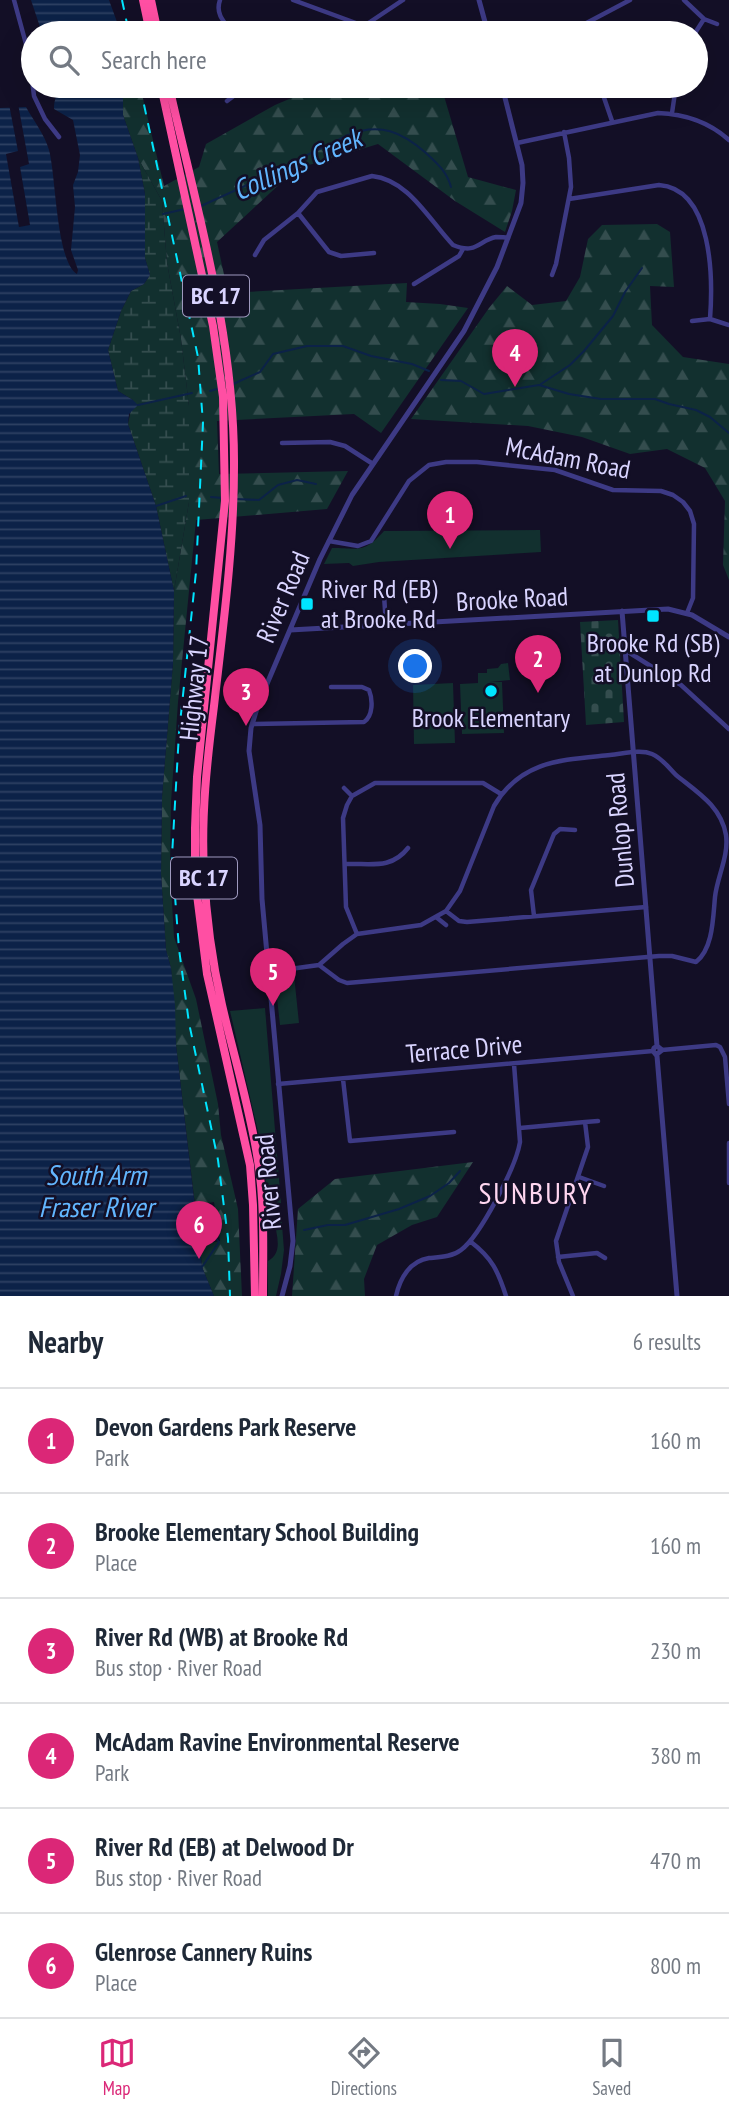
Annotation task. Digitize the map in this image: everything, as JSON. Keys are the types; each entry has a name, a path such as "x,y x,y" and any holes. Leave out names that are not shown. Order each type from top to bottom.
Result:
{"highway":[{"path":"143,0 147,21"},
{"path":"151,0 155,21"},
{"name":"Highway 17","path":"164,98 188,187"},
{"name":"Highway 17","path":"171,98 196,225 222,323 228,407 229,507 197,777 195,879 207,974 250,1165 258,1245 258,1273 254,1296"},
{"name":"Highway 17","path":"258,1273 263,1296"}],"street":[{"path":"14,0 21,26"},
{"path":"220,0 219,16 223,21"},
{"path":"293,0 351,21"},
{"path":"372,21 403,0"},
{"path":"479,0 485,21"},
{"path":"591,21 630,0"},
{"path":"684,0 704,19 717,24"},
{"path":"35,98 59,137"},
{"path":"227,101 231,98"},
{"name":"River Road","path":"282,1296 293,1241 262,899 260,825 249,751 252,724 328,541 352,495 464,331 509,237 521,203 523,183 522,165 505,98"},
{"path":"604,98 612,121"},
{"path":"672,113 674,98"},
{"path":"517,143 644,114 672,113 702,122 729,140"},
{"path":"552,275 569,199 569,158 564,132"},
{"path":"255,255 264,240 298,213 317,192 372,176 381,177 406,190 453,245 463,249 479,246 495,237 509,237"},
{"path":"569,199 659,185 668,185 681,191 696,210 709,248 712,293 710,319"},
{"path":"298,213 329,252 341,256 374,253"},
{"path":"414,284 459,256 463,249"},
{"path":"692,321 710,319 729,325"},
{"path":"282,443 330,442 345,446 373,464"},
{"name":"McAdam Road","path":"328,541 358,546 371,541 409,481 429,465 477,462 555,470 613,490 668,493 686,506 692,517 694,541 693,598 687,613"},
{"path":"384,595 386,625"},
{"name":"Brooke Road","path":"290,630 668,609 687,613 729,637"},
{"name":"Dunlop Road","path":"622,611 677,1296"},
{"path":"625,650 681,685 729,729"},
{"path":"252,724 368,720 371,714 369,690 362,687 331,687"},
{"path":"268,972 320,965 357,934 410,928 446,911 460,891 501,794 518,777 550,762 633,753 647,753 659,757 705,797 720,818 726,835 725,857 716,886 712,922 701,957 696,962 672,957 650,957 347,983 320,965"},
{"path":"357,934 346,907 343,818 346,805 352,796 375,783 483,783 501,794"},
{"path":"344,788 352,796"},
{"path":"534,916 531,890 554,834 560,829 575,830"},
{"path":"345,864 390,863 408,848"},
{"path":"446,911 459,921 467,922 646,906"},
{"path":"436,918 446,925"},
{"name":"Terrace Drive","path":"278,1084 716,1045 725,1057 729,1104"},
{"path":"396,1296 406,1271 414,1264 426,1258 457,1253 471,1242 511,1172 518,1155 520,1128 514,1064"},
{"path":"343,1079 350,1141 454,1132"},
{"path":"520,1128 598,1121"},
{"path":"573,1296 558,1257 556,1241 588,1147 585,1122"},
{"path":"729,1143 729,1184"},
{"path":"579,1177 604,1186"},
{"path":"471,1242 488,1255 506,1296"},
{"path":"558,1257 597,1253 605,1258"}],"green space":[{"path":"123,98 143,98 164,186 199,167 206,144 292,98 445,98 468,177 516,190 505,232 455,201 378,144 296,169 217,242 228,293 407,283 406,302 468,308 381,433 354,414 217,421 219,474 348,471 327,509 196,520 178,702 171,802 170,870 174,937 196,999 218,1104 221,1135 238,1209 242,1296 214,1296 202,1267 200,1245 220,1241 214,1202 195,1205 176,1045 171,968 166,950 161,874 162,797 173,663 174,591 189,502 189,406 181,339 167,263 162,201 138,158 123,115"},
{"path":"138,158 162,201 167,263 181,339 189,406 189,502 174,591 156,506 128,424 133,400 118,391 108,350 131,291 144,284 150,275 145,258 145,194"},
{"path":"657,224 670,232 674,287 650,286 652,325 683,357 729,364 729,580 723,565 725,501 705,468 667,449 630,454 582,437 528,426 411,419 507,286 532,305 566,301 580,277 588,239 602,225"},
{"path":"540,530 541,552 353,566 349,563 324,564 332,548 361,548 384,531"},
{"path":"618,620 624,722 586,725 580,622"},
{"path":"508,663 510,680 490,682 502,682 504,733 462,734 460,684 478,683 478,673 487,673 487,669"},
{"path":"453,683 455,743 414,744 413,685"},
{"path":"294,975 299,1023 280,1025 275,980"},
{"path":"265,1008 281,1203 268,1216 264,1157 230,1011"},
{"path":"473,1162 437,1217 412,1225 377,1245 364,1279 365,1296 292,1296 298,1209 335,1179"},
{"path":"281,1212 284,1250 281,1274 276,1296 268,1296 268,1261 277,1248 274,1219"}],"water":[{"path":"31,0 109,0 117,21 38,21"},
{"name":"South Arm Fraser River","path":"56,98 123,98 123,115 138,158 145,194 145,258 150,275 144,284 131,291 108,350 118,391 138,405 129,414 128,424 156,506 174,591 173,663 162,797 161,874 166,950 171,968 176,1045 202,1267 214,1296 0,1296 0,108 26,107 45,139 65,253 70,266 77,274 71,250 75,207 73,185 80,155 73,120 54,109"}],"pier":[{"path":"9,104 18,104 29,164 20,167 30,225 19,227 6,154 18,151"}],"waterway":[{"name":"Collings Creek","path":"201,206 291,165 348,135 370,129 390,131 417,146 442,168 451,187"},
{"name":"Collings Creek","path":"163,214 185,209"},
{"path":"541,384 570,365 584,351 613,316 625,292 642,268"},
{"path":"233,384 260,372 273,354 307,346 343,346 429,371"},
{"path":"441,380 461,381 484,394 539,385 569,394 601,399 655,399 696,410 710,417 729,433"},
{"path":"210,391 217,389"},
{"path":"138,405 192,393"},
{"path":"235,499 259,500 278,485 297,480 316,484"},
{"path":"156,506 186,496"},
{"path":"211,497 223,498"},
{"path":"304,1230 345,1225 399,1209 430,1196 449,1183 460,1171"},
{"path":"202,1267 219,1242 215,1237 216,1230 221,1225"}],"railway":[{"path":"122,0 126,21"},
{"path":"143,98 198,357 203,423 196,572 179,733 172,856 179,949 189,1023 218,1160 228,1238 230,1296"}],"place":[{"name":"McAdam Ravine Environmental Reserve","path":"515,387"},
{"name":"Devon Gardens Park Reserve","path":"450,549"},
{"name":"River Rd (EB) at Brooke Rd","path":"307,604"},
{"name":"Brooke Rd (SB) at Dunlop Rd","path":"653,616"},
{"name":"Brook Elementary","path":"491,691"},
{"name":"Brooke Elementary School Building","path":"538,693"},
{"name":"River Rd (WB) at Brooke Rd","path":"246,726"},
{"name":"River Rd (EB) at Delwood Dr","path":"273,1006"},
{"name":"Glenrose Cannery Ruins","path":"199,1259"}],"district":[{"name":"SUNBURY","path":"536,1194"}]}
